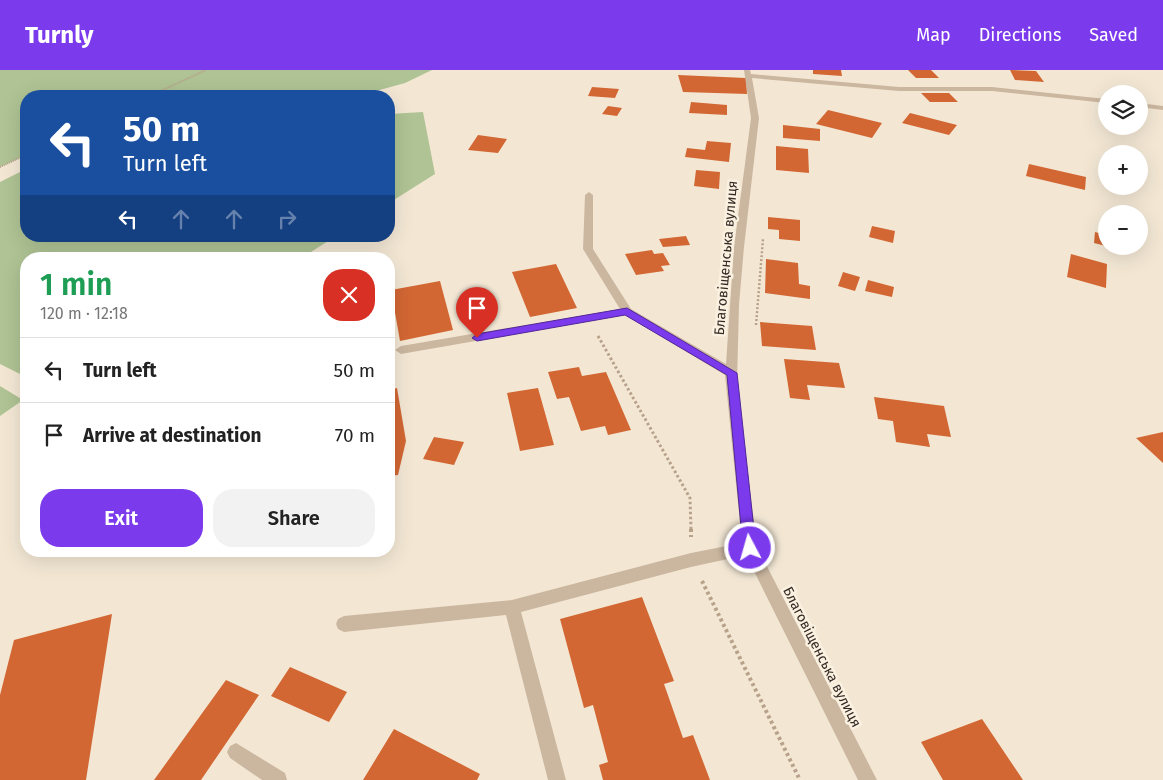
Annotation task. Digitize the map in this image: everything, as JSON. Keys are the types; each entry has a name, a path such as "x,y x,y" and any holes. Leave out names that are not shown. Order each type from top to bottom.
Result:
{"street":[{"path":"748,73 899,89 992,89 1098,100"},
{"name":"Благовіщенська вулиця","path":"748,73 755,118 739,247 734,305 732,373 750,548 868,780"},
{"path":"1148,106 1163,108"},
{"path":"589,195 588,249 627,311 732,373"},
{"path":"401,350 627,311"},
{"path":"344,624 512,607 691,560 750,548"},
{"path":"512,607 556,780"},
{"path":"236,752 278,780"}],"path":[{"path":"163,90 206,70"},
{"path":"0,167 20,158"}],"green space":[{"path":"0,70 432,70 405,83 380,90 20,90 20,158 0,167"},
{"path":"423,112 435,174 395,199 395,114"},
{"path":"20,172 20,242 327,242 311,252 20,252 20,374 0,364 0,182"},
{"path":"0,386 20,398 20,402 0,416"}],"building":[{"path":"813,70 841,70 842,76 813,74"},
{"path":"908,70 931,70 939,78 916,78"},
{"path":"1010,70 1036,71 1044,82 1015,80"},
{"path":"678,75 746,78 747,94 683,92"},
{"path":"592,87 619,89 615,98 588,96"},
{"path":"921,93 949,93 958,102 930,102"},
{"path":"691,102 727,105 727,115 689,113"},
{"path":"608,106 622,108 617,116 602,114"},
{"path":"828,110 882,123 872,138 816,124"},
{"path":"910,113 957,125 949,135 902,123"},
{"path":"783,125 820,129 820,141 783,138"},
{"path":"478,135 507,139 498,153 468,150"},
{"path":"707,141 731,143 729,162 685,157 687,148 705,150"},
{"path":"776,146 808,149 809,173 776,170"},
{"path":"1029,164 1086,177 1085,190 1026,176"},
{"path":"696,170 720,172 719,189 694,186"},
{"path":"768,217 800,220 800,241 779,239 779,230 768,229"},
{"path":"872,226 895,231 893,243 869,237"},
{"path":"1095,232 1098,233 1098,244 1094,243"},
{"path":"686,236 690,245 663,247 659,239"},
{"path":"652,250 654,254 663,253 670,265 661,266 664,271 636,275 625,254"},
{"path":"1071,254 1107,264 1106,288 1067,277"},
{"path":"766,259 798,263 799,284 810,286 810,299 765,293"},
{"path":"556,264 577,308 530,317 512,272"},
{"path":"843,272 860,277 855,291 838,286"},
{"path":"868,280 894,287 892,297 865,291"},
{"path":"440,281 453,330 400,341 395,313 395,289"},
{"path":"760,322 812,326 816,350 762,346"},
{"path":"784,359 839,363 845,388 807,385 810,400 790,398"},
{"path":"579,367 582,376 606,372 631,430 608,435 605,426 581,431 569,397 557,399 548,372"},
{"path":"395,388 397,388 406,441 398,475 395,475"},
{"path":"538,388 554,445 520,451 507,393"},
{"path":"874,397 944,406 951,437 927,434 930,447 896,442 893,421 878,419"},
{"path":"1163,432 1163,463 1136,438"},
{"path":"434,437 464,442 454,465 423,459"},
{"path":"642,597 674,681 664,684 683,738 693,735 710,780 603,780 599,765 608,762 593,705 584,708 560,619"},
{"path":"112,614 86,780 0,780 0,695 14,640"},
{"path":"290,667 347,692 329,722 271,696"},
{"path":"226,680 259,695 201,780 154,780"},
{"path":"982,719 1023,780 943,780 921,742"},
{"path":"394,729 480,774 477,780 363,780"}],"route":[{"path":"477,338 627,311 732,373 750,548"}]}
